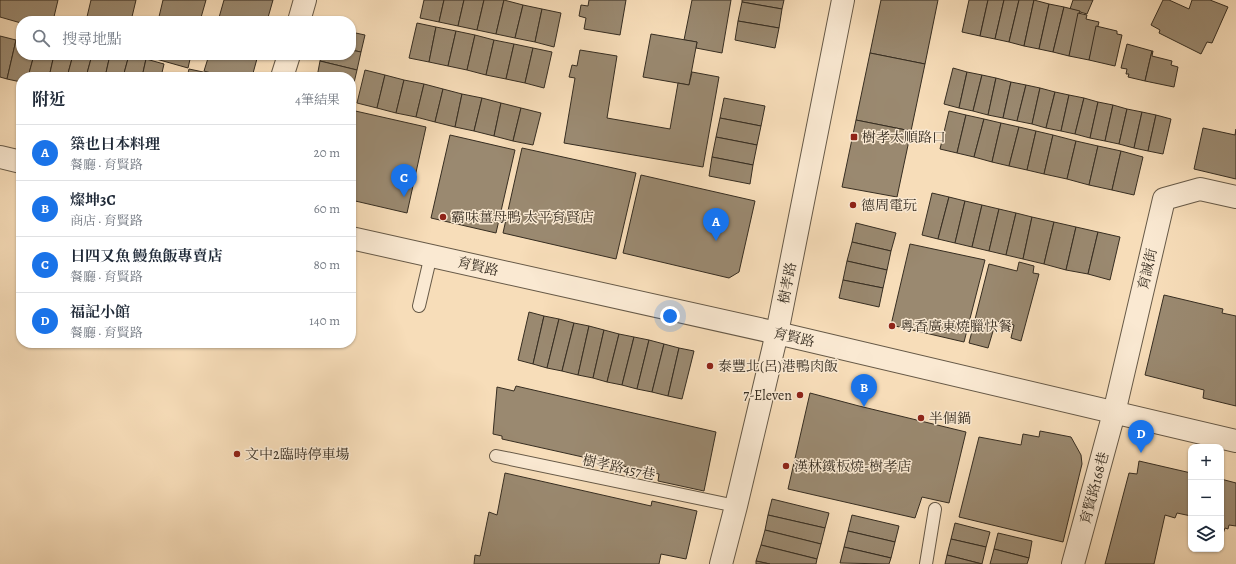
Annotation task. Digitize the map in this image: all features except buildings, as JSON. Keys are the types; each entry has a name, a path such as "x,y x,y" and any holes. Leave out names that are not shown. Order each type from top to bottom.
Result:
{"street":[{"path":"300,16 305,0"},
{"name":"樹孝路","path":"721,564 777,333 843,0"},
{"path":"283,72 287,60"},
{"path":"0,157 16,161"},
{"name":"育誠街","path":"1114,412 1164,199 1200,189 1236,197"},
{"name":"育賢路","path":"356,239 777,333 1236,441"},
{"name":"育賢路168巷","path":"1073,564 1114,412"}],"lane":[{"path":"419,306 431,256"},
{"name":"樹孝路457巷","path":"496,456 736,506"},
{"path":"926,564 935,509"}],"place":[{"name":"樹孝太順路口","path":"854,137"},
{"name":"日四又魚 鰻魚飯專賣店","path":"404,197"},
{"name":"德周電玩","path":"853,205"},
{"name":"霸味薑母鴨 太平育賢店","path":"443,217"},
{"name":"築也日本料理","path":"716,241"},
{"name":"粵香廣東燒臘快餐","path":"892,326"},
{"name":"泰豐北(呂)港鴨肉飯","path":"710,366"},
{"name":"7-Eleven","path":"800,395"},
{"name":"燦坤3C","path":"864,407"},
{"name":"半個鍋","path":"921,418"},
{"name":"福記小館","path":"1141,453"},
{"name":"文中2臨時停車場","path":"237,454"},
{"name":"漢林鐵板燒-樹孝店","path":"786,466"}]}
